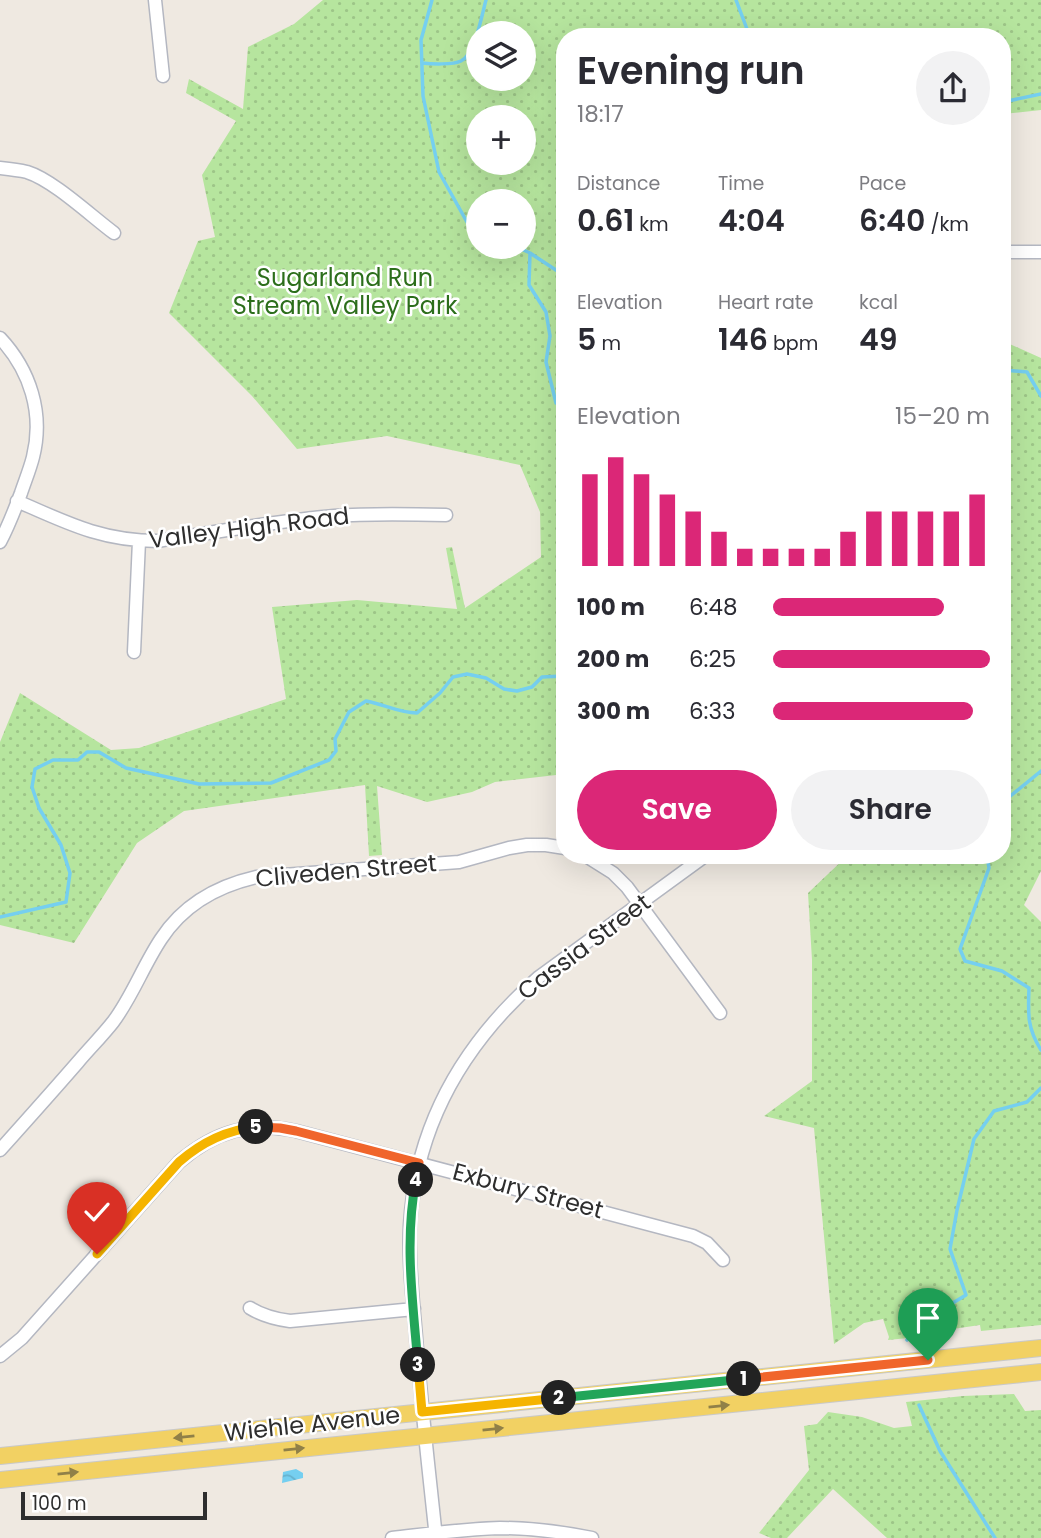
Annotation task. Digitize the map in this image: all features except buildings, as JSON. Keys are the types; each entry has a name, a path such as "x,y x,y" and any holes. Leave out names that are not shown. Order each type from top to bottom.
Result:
{"main road":[{"name":"Wiehle Avenue","path":"0,1456 1041,1348"},
{"name":"Wiehle Avenue","path":"0,1480 1041,1373"}],"street":[{"path":"155,0 163,76"},
{"path":"0,168 29,173 46,181 114,233"},
{"path":"1011,252 1041,251"},
{"path":"0,338 26,375 32,388 37,417 33,458 0,542"},
{"name":"Valley High Road","path":"18,501 87,531 139,541 158,541 334,516 446,515"},
{"path":"134,652 139,541"},
{"name":"Cliveden Street","path":"0,1150 113,1021 171,925 193,904 219,888 256,877 459,862 527,845 556,847"},
{"path":"601,864 627,887 720,1013"},
{"name":"Cassia Street","path":"436,1536 409,1257 413,1194 429,1130 457,1071 497,1018 539,977 694,864"},
{"name":"Exbury Street","path":"0,1356 22,1338 179,1162 209,1140 243,1128 280,1128 693,1236 707,1244 723,1260"},
{"path":"250,1308 275,1319 290,1321 414,1309"},
{"path":"392,1538 500,1528 531,1529 592,1538"}],"green space":[{"name":"Sugarland Run Stream Valley Park","path":"323,0 1041,0 1041,110 1011,113 1011,28 556,28 556,775 495,782 472,792 427,802 377,786 382,855 369,856 365,785 184,811 137,843 74,943 0,925 0,742 20,693 111,750 139,748 286,699 272,607 357,600 457,609 446,548 452,547 465,608 541,557 540,512 520,465 387,436 297,449 252,396 169,313 198,241 215,237 202,175 236,121 186,93 189,79 243,109 248,47 294,24"},
{"path":"1011,345 1041,358 1041,871 1024,905 1041,922 1041,1325 981,1331 980,1325 953,1329 948,1334 888,1340 883,1319 864,1323 834,1344 814,1128 764,1116 812,1081 812,960 808,893 839,864 1011,864"},
{"path":"1014,1394 1025,1411 1041,1410 1041,1538 887,1538 833,1489 787,1538 771,1538 759,1533 809,1470 804,1426 817,1424 828,1412 862,1417 894,1428 912,1426 906,1402"}],"water":[{"path":"296,1469 303,1473 303,1478 282,1483 283,1472"}],"waterway":[{"path":"432,0 421,40 423,96 439,172 466,220"},
{"path":"422,63 453,63 466,57 474,43 486,0"},
{"path":"736,0 747,28"},
{"path":"1011,100 1041,94"},
{"path":"536,257 556,270"},
{"path":"530,259 529,285 546,312 550,336 546,362 556,403"},
{"path":"1011,371 1027,372 1041,396"},
{"path":"0,917 66,902 70,873 61,845 39,808 32,787 35,769 53,760 78,760 87,752 99,752 126,768 199,784 271,783 329,760 336,751 335,739 349,712 366,701 417,713 440,693 453,677 467,674 486,678 504,689 517,691 532,687 542,677 556,676"},
{"path":"1011,795 1041,771"},
{"path":"988,864 960,949 965,961 1002,971 1029,988 1029,1020 1041,1050"},
{"path":"907,1340 923,1321 966,1295 950,1249 974,1139 994,1111 1027,1102 1041,1088"},
{"path":"919,1405 940,1451 995,1538"}],"route":[{"path":"97,1254 179,1162 193,1150 209,1140 243,1128 280,1128 419,1163 413,1194 409,1257 422,1412 928,1360"}]}
